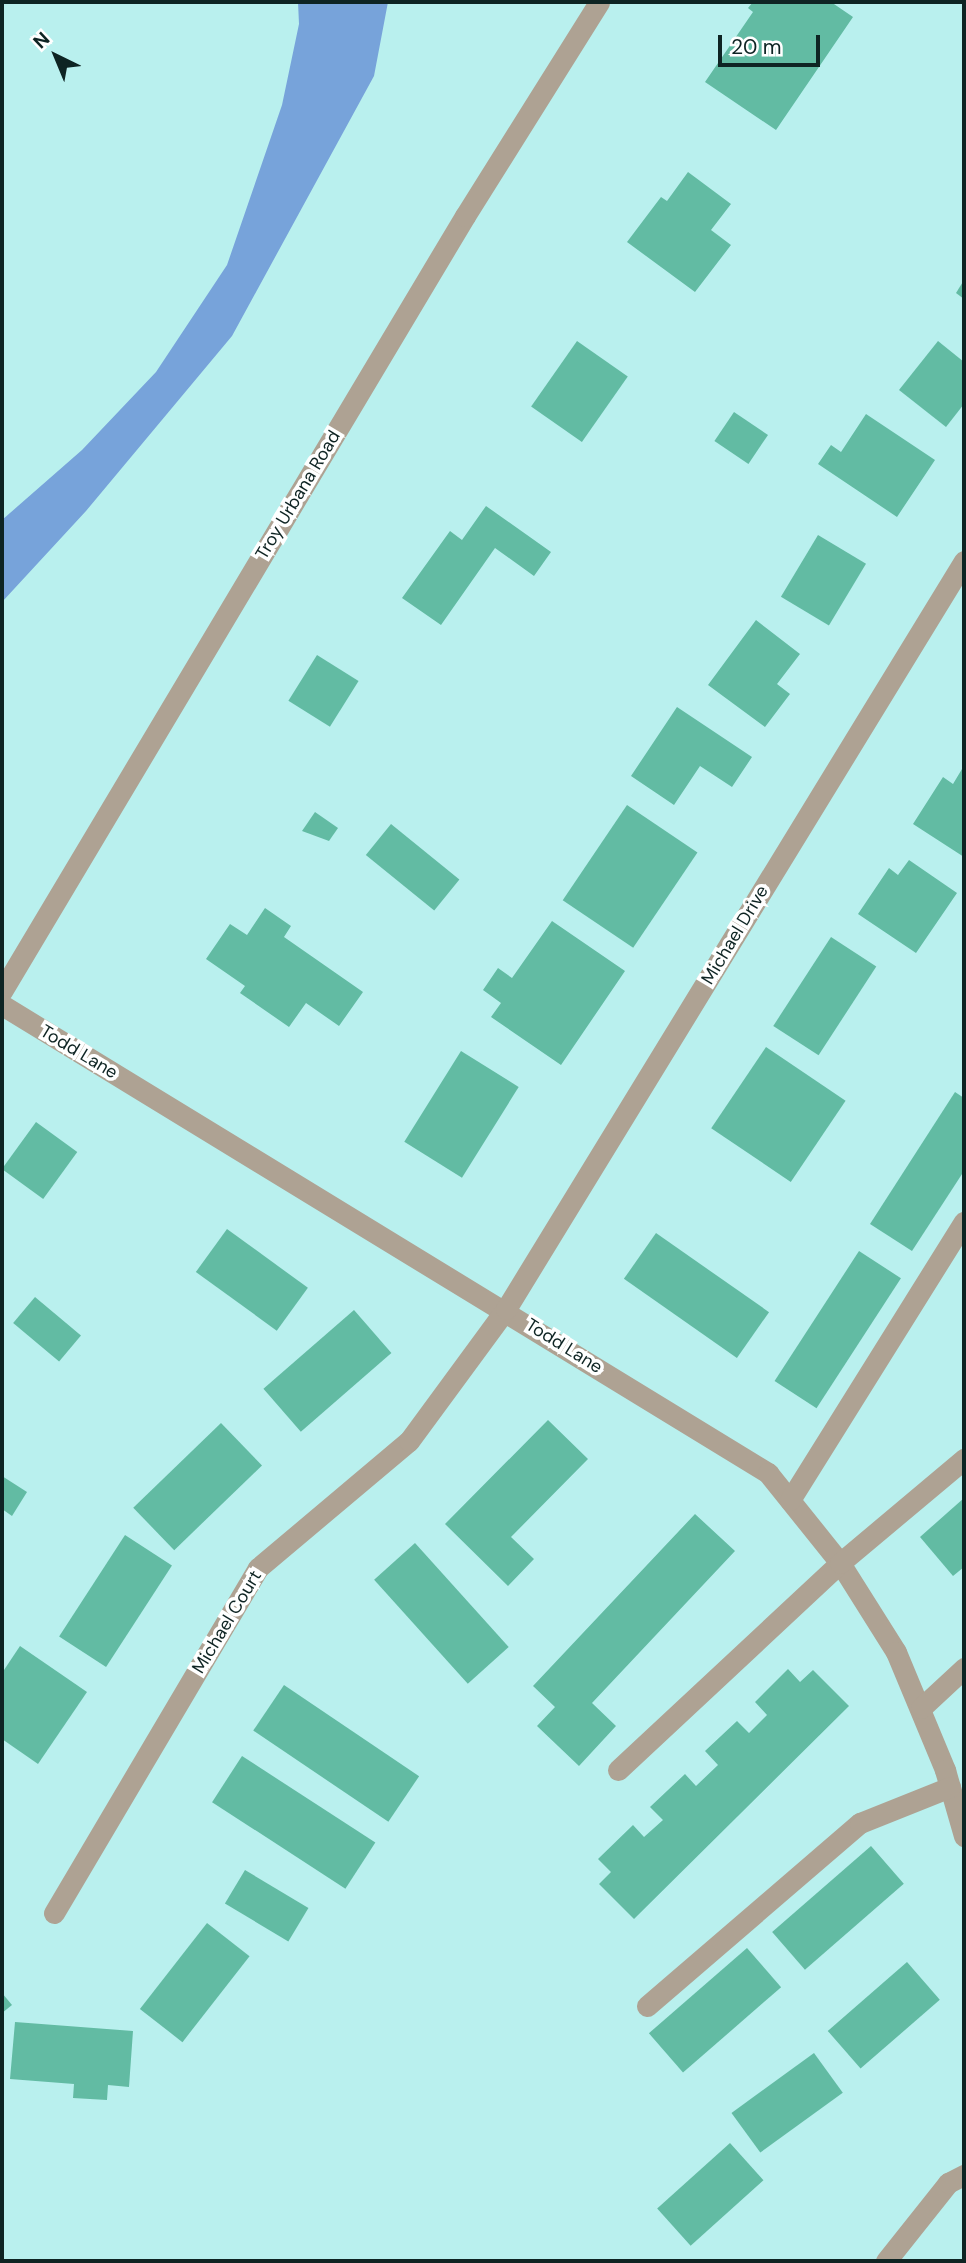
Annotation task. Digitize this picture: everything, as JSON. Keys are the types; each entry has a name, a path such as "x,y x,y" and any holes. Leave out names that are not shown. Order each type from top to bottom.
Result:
{"street":[{"name":"Troy Urbana Road","path":"2,991 465,216 599,2"},
{"name":"Michael Drive","path":"506,1309 964,561"},
{"name":"Todd Lane","path":"2,1005 506,1309 768,1473 840,1563 896,1652 921,1708 950,1787 964,1836"},
{"path":"790,1500 964,1222"},
{"name":"Michael Court","path":"54,1913 258,1568 409,1441 506,1309"},
{"path":"618,1770 840,1563 964,1458"},
{"path":"921,1708 964,1668"},
{"path":"646,2006 860,1823 950,1787"},
{"path":"886,2261 948,2183 964,2175"}],"water":[{"path":"298,2 388,2 374,76 232,336 86,511 2,602 2,520 82,450 156,372 227,265 282,105 299,24"}],"building":[{"path":"753,2 831,2 853,17 776,130 705,82 753,12 748,8"},
{"path":"688,172 731,204 711,230 731,245 695,292 627,242 661,197 667,201"},
{"path":"964,280 964,299 956,293"},
{"path":"577,341 628,377 582,442 531,407"},
{"path":"938,341 964,362 964,404 946,427 899,390"},
{"path":"734,412 768,435 748,464 714,441"},
{"path":"866,414 935,460 897,517 818,464 831,445 841,452"},
{"path":"486,506 551,552 534,576 495,548 441,625 402,598 450,531 462,540"},
{"path":"818,535 866,564 829,626 781,597"},
{"path":"756,620 800,654 777,684 790,694 765,727 708,685"},
{"path":"317,655 359,681 330,727 288,701"},
{"path":"677,707 752,757 732,787 700,766 674,805 631,776"},
{"path":"962,769 964,857 913,824 943,777 953,784"},
{"path":"627,805 697,853 633,948 563,900"},
{"path":"315,812 338,828 329,841 302,831"},
{"path":"391,824 459,879 434,910 366,855"},
{"path":"909,860 957,893 916,953 858,914 889,868 898,875"},
{"path":"265,908 291,926 284,937 363,992 339,1026 306,1003 289,1027 240,993 245,986 206,959 230,924 247,935"},
{"path":"552,921 625,971 561,1065 491,1017 501,1003 483,990 498,968 512,978"},
{"path":"831,937 876,966 819,1055 773,1026"},
{"path":"766,1047 846,1101 791,1182 711,1128"},
{"path":"461,1051 519,1087 462,1178 404,1142"},
{"path":"955,1092 964,1098 964,1171 912,1251 870,1224"},
{"path":"36,1122 77,1152 43,1199 2,1169"},
{"path":"227,1229 308,1288 277,1331 196,1272"},
{"path":"656,1233 769,1312 737,1358 624,1279"},
{"path":"859,1251 901,1278 817,1408 775,1381"},
{"path":"35,1297 81,1336 59,1362 13,1323"},
{"path":"354,1310 391,1353 301,1432 263,1389"},
{"path":"548,1420 588,1459 511,1537 534,1559 508,1586 445,1524"},
{"path":"221,1423 262,1465 174,1550 133,1508"},
{"path":"2,1476 27,1492 12,1516 2,1509"},
{"path":"964,1498 964,1567 953,1576 920,1537"},
{"path":"695,1514 735,1551 592,1703 616,1726 579,1766 537,1726 555,1707 533,1686"},
{"path":"125,1535 172,1565 106,1667 59,1636"},
{"path":"415,1543 509,1647 468,1684 374,1580"},
{"path":"20,1646 87,1692 38,1764 2,1739 2,1673"},
{"path":"788,1669 800,1682 813,1670 849,1706 634,1919 599,1884 611,1872 598,1859 633,1825 644,1837 663,1820 650,1807 685,1774 696,1786 718,1765 705,1751 737,1721 749,1733 767,1715 755,1702"},
{"path":"284,1685 419,1776 388,1822 253,1731"},
{"path":"242,1756 375,1843 345,1889 212,1802"},
{"path":"871,1846 904,1884 805,1970 772,1932"},
{"path":"245,1870 308,1908 288,1942 225,1903"},
{"path":"207,1923 250,1956 182,2042 140,2009"},
{"path":"747,1948 781,1987 683,2073 649,2033"},
{"path":"907,1962 940,2000 861,2069 828,2031"},
{"path":"2,1993 12,2005 2,2013"},
{"path":"15,2022 133,2031 129,2087 108,2085 107,2100 73,2098 74,2084 10,2079"},
{"path":"814,2053 843,2093 760,2153 731,2113"},
{"path":"730,2143 763,2180 691,2246 657,2209"}]}
